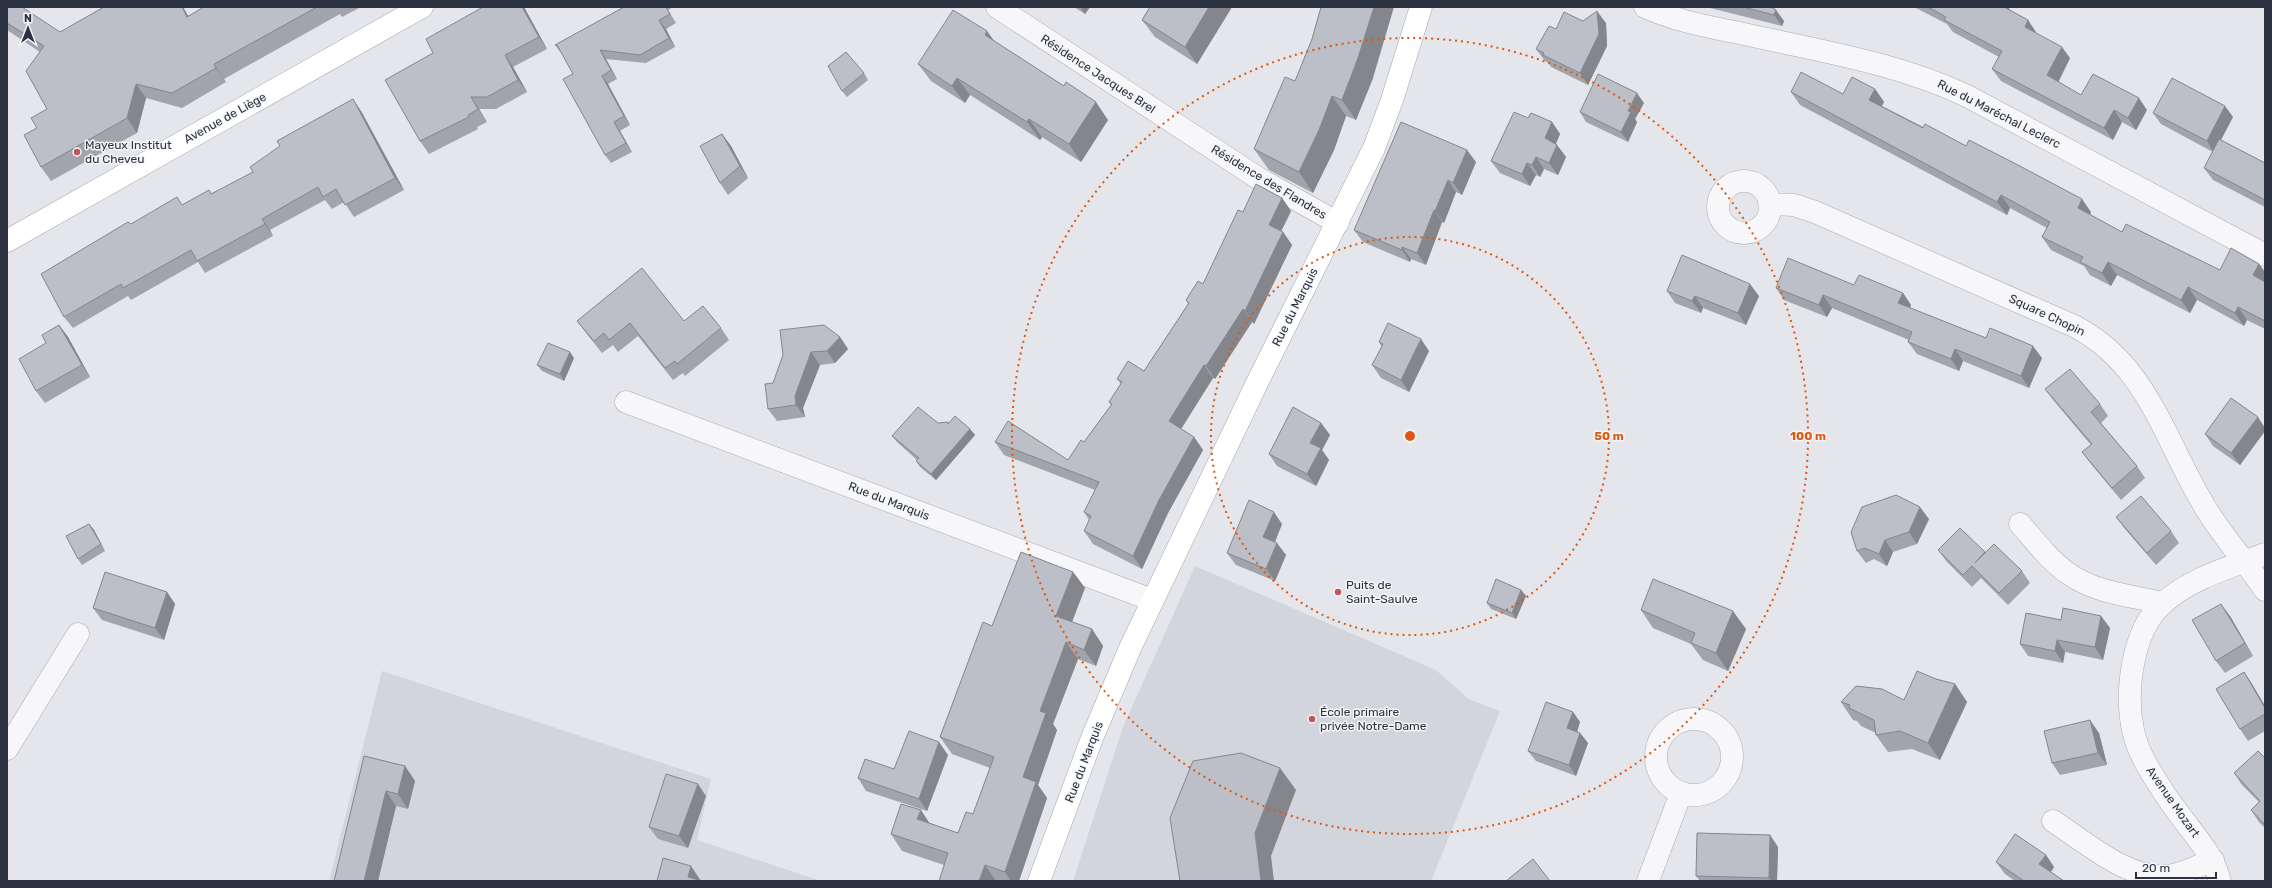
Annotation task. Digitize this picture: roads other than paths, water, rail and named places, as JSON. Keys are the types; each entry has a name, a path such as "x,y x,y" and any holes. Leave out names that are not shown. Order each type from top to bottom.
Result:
{"main road":[{"name":"Avenue de Liège","path":"7,241 422,7"},
{"name":"Rue du Marquis","path":"1039,881 1092,738 1152,600 1258,381 1338,223 1382,128 1421,7"}],"street":[{"name":"Résidence Jacques Brel","path":"997,7 1200,140"},
{"name":"Rue du Maréchal Leclerc","path":"1644,7 1682,20 1881,65 1934,81 1967,96 2265,255"},
{"name":"Résidence des Flandres","path":"1200,140 1258,178 1338,223"},
{"name":"Square Chopin","path":"1769,204 1794,205 1815,212 2074,326 2092,336 2118,358 2136,378 2204,506 2265,590"},
{"name":"Rue du Marquis","path":"626,402 1152,600"},
{"path":"2020,524 2058,565 2081,582 2107,591 2163,603"},
{"name":"Avenue Mozart","path":"2220,881 2213,860 2207,849 2174,808 2144,761 2133,730 2132,684 2137,649 2147,623 2163,603 2201,579 2265,554"},
{"path":"7,749 78,634"},
{"path":"1648,881 1681,793"},
{"path":"2053,821 2124,868 2141,875 2153,877 2173,876 2213,860"}],"place":[{"name":"Mayeux Institut du Cheveu","path":"77,152"},
{"name":"Puits de Saint-Saulve","path":"1338,592"},
{"name":"École primaire privée Notre-Dame","path":"1312,719"}]}
